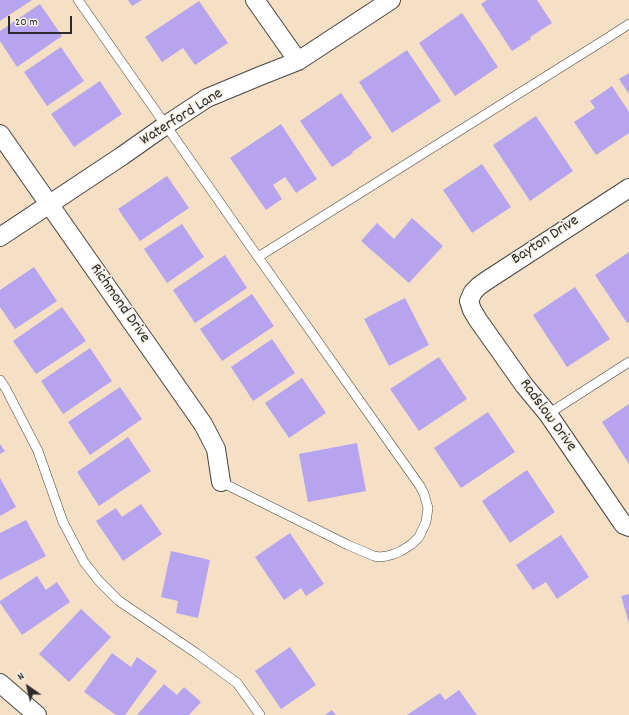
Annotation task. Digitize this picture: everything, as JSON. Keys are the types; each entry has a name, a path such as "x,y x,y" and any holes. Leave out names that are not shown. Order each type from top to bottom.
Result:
{"street":[{"path":"255,0 298,61"},
{"name":"Waterford Lane","path":"0,237 207,98 298,61 391,0"},
{"name":"Richmond Drive","path":"0,134 203,424 216,449 220,482"},
{"name":"Bayton Drive","path":"469,301 473,292 486,281 629,188"},
{"name":"Radslow Drive","path":"469,301 478,320 524,385 548,414 620,521 629,527"},
{"path":"0,683 37,715"}],"lane":[{"path":"78,0 420,486 428,508 426,522 419,537 412,544 394,554 379,557 348,545 220,482"},
{"path":"258,257 629,24"},
{"path":"548,414 629,362"},
{"path":"0,380 38,450 63,522 84,562 99,581 119,601 196,653 237,683 260,715"}],"building":[{"path":"0,0 32,0 0,21"},
{"path":"128,0 142,0 132,6"},
{"path":"487,0 537,0 552,23 512,51 481,4"},
{"path":"199,1 228,43 195,65 183,48 162,62 145,37"},
{"path":"40,4 62,36 17,67 0,41 0,31"},
{"path":"462,13 498,67 455,96 419,43"},
{"path":"61,47 84,81 47,106 24,72"},
{"path":"407,50 441,101 392,133 359,82"},
{"path":"629,73 629,94 619,79"},
{"path":"100,81 122,114 74,147 51,114"},
{"path":"612,86 629,112 629,133 596,155 574,122 595,108 590,101"},
{"path":"341,93 372,138 332,167 300,121"},
{"path":"536,116 573,171 530,201 493,145"},
{"path":"281,124 317,179 296,193 285,177 273,185 282,199 266,210 230,158"},
{"path":"482,164 511,207 472,233 443,190"},
{"path":"167,176 189,208 140,241 118,209"},
{"path":"412,218 443,246 409,283 361,241 377,223 394,239"},
{"path":"182,224 204,257 167,283 144,249"},
{"path":"629,252 629,322 627,323 595,275"},
{"path":"225,255 247,288 195,323 173,290"},
{"path":"34,267 57,301 15,329 0,307 0,290"},
{"path":"575,287 610,339 567,367 533,315"},
{"path":"252,294 274,326 222,361 200,329"},
{"path":"405,298 429,345 389,366 364,319"},
{"path":"62,307 86,341 36,374 13,341"},
{"path":"272,339 295,373 253,401 231,367"},
{"path":"90,348 112,381 63,414 41,381"},
{"path":"439,357 467,399 419,431 390,389"},
{"path":"302,378 326,413 289,438 265,403"},
{"path":"120,387 142,419 90,455 68,422"},
{"path":"629,404 629,464 602,422"},
{"path":"488,412 515,452 461,488 434,448"},
{"path":"128,437 151,471 99,506 77,472"},
{"path":"357,443 366,491 308,502 299,454"},
{"path":"0,444 5,451 0,454"},
{"path":"527,470 555,512 510,543 482,501"},
{"path":"0,478 16,507 0,516"},
{"path":"141,504 162,534 123,561 96,521 116,508 122,517"},
{"path":"26,520 46,556 0,580 0,533"},
{"path":"290,533 324,584 306,596 301,588 284,600 255,557"},
{"path":"561,535 589,577 557,599 546,582 533,590 516,565"},
{"path":"171,551 210,560 198,618 176,613 178,601 161,597"},
{"path":"37,576 46,590 57,582 70,602 22,635 0,601"},
{"path":"629,594 629,623 621,596"},
{"path":"81,609 111,637 69,682 39,654"},
{"path":"290,647 316,685 281,709 255,671"},
{"path":"112,653 131,667 137,657 157,671 125,715 116,715 84,692"},
{"path":"164,684 177,695 184,687 201,702 189,715 137,715"},
{"path":"459,690 477,715 407,715 440,693 445,700"},
{"path":"332,710 336,715 325,715"}]}
